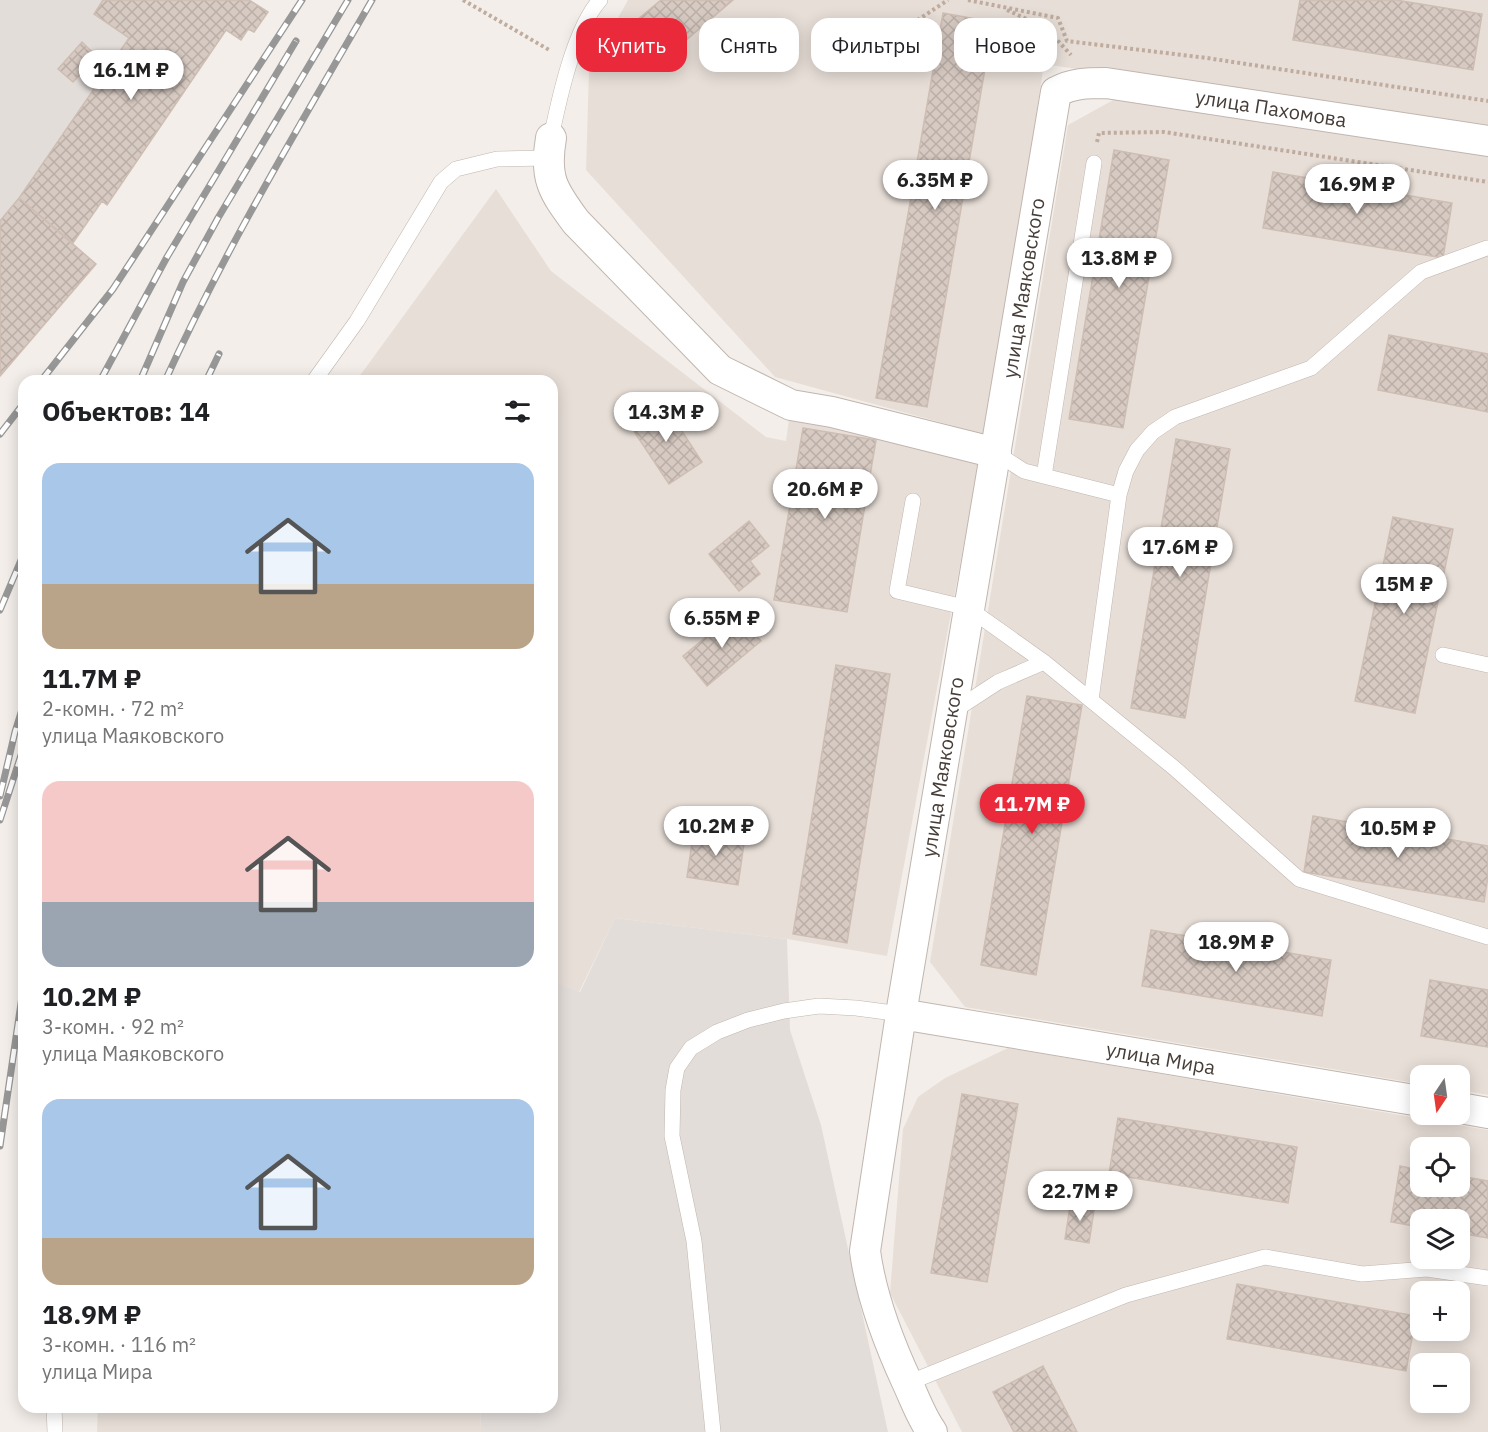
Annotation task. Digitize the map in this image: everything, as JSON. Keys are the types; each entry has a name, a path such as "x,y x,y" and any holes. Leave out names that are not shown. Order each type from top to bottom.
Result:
{"street":[{"name":"улица Пахомова","path":"1056,92 1069,85 1097,83 1488,141"},
{"name":"улица Маяковского","path":"932,1432 924,1421 894,1353 868,1276 865,1251 901,1014 1056,92"},
{"path":"549,148 550,178 559,198 576,222 720,370 791,405 831,412 996,453"},
{"name":"улица Мира","path":"901,1014 1410,1099"},
{"path":"1470,1110 1488,1113"}],"lane":[{"path":"318,375 357,321 441,182 456,169 549,148 564,79 585,22 600,0"},
{"path":"1044,476 1094,163"},
{"path":"1091,700 1119,495 1126,471 1137,450 1153,432 1175,417 1311,368 1421,272 1488,246"},
{"path":"996,453 1024,471 1119,495"},
{"path":"913,501 897,591 968,608 1044,662 1173,767 1299,879 1488,937"},
{"path":"1443,655 1488,665"},
{"path":"951,713 998,682 1044,662"},
{"path":"713,1432 694,1241 672,1136 673,1090 677,1068 691,1048 717,1032 748,1020 784,1011 819,1006 901,1014"},
{"path":"908,1383 1126,1295 1265,1257 1362,1274 1427,1269 1488,1278"},
{"path":"54,1413 55,1432"}],"path":[{"path":"464,0 559,56"},
{"path":"921,18 948,0"},
{"path":"968,0 1058,18 1067,41 1207,58 1488,101"},
{"path":"988,0 1046,28 1097,83"},
{"path":"1099,133 1164,132 1488,182"}],"shaded area":[{"path":"0,0 249,0 268,12 254,32 248,29 241,40 226,31 107,205 101,202 73,243 96,264 0,376"},
{"path":"628,0 1488,0 1488,132 1057,66 1057,18 954,18 954,72 1043,72 987,435 775,377 586,170 589,72 687,72 687,18 618,18"},
{"path":"1124,94 1488,151 1488,1095 1470,1092 1470,1065 1410,1065 1410,1082 965,1007 930,962 1068,125"},
{"path":"496,189 551,271 766,437 786,441 789,420 824,421 980,458 887,956 787,939 615,918 579,992 558,983 558,375 360,375"},
{"path":"615,918 787,939 790,1030 821,1125 888,1432 481,1432 480,1413 558,1413 558,983 580,992"},
{"path":"1008,1048 1410,1117 1410,1125 1459,1125 1488,1130 1488,1432 962,1432 890,1293 903,1129 918,1097 945,1078"},
{"path":"98,1413 480,1413 481,1432 97,1432"}],"building":[{"path":"103,0 249,0 268,12 254,32 248,29 241,40 226,30 107,205 102,201 73,243 19,198 129,38 94,14"},
{"path":"661,0 733,0 712,18 699,18 699,29 687,39 687,18 639,18"},
{"path":"1300,0 1396,0 1482,14 1473,70 1293,40"},
{"path":"943,13 971,18 954,18 954,72 984,72 927,407 876,398 933,72 942,72"},
{"path":"82,42 97,57 73,82 58,69"},
{"path":"1114,150 1169,160 1123,428 1069,419"},
{"path":"1273,172 1452,203 1443,258 1263,228"},
{"path":"19,198 96,264 0,376 0,221"},
{"path":"1389,335 1488,354 1488,412 1378,390"},
{"path":"663,402 702,462 669,484 629,424"},
{"path":"803,428 876,440 847,612 774,600"},
{"path":"1176,439 1230,449 1185,718 1131,708"},
{"path":"1393,517 1453,529 1415,713 1355,701"},
{"path":"749,521 769,546 750,561 760,574 739,591 709,554"},
{"path":"736,612 761,641 707,686 683,656"},
{"path":"836,665 890,674 847,943 793,934"},
{"path":"1027,696 1082,705 1036,975 981,965"},
{"path":"1313,816 1488,846 1488,876 1484,902 1304,872"},
{"path":"694,829 745,837 738,885 687,877"},
{"path":"1151,930 1331,960 1322,1016 1142,986"},
{"path":"1430,980 1488,990 1488,1047 1421,1036"},
{"path":"962,1094 1018,1104 987,1282 931,1273"},
{"path":"1118,1118 1297,1147 1288,1203 1109,1174"},
{"path":"1400,1166 1410,1168 1410,1197 1470,1197 1470,1178 1488,1181 1488,1238 1470,1235 1470,1209 1410,1209 1410,1225 1391,1222"},
{"path":"1071,1200 1095,1204 1089,1243 1065,1239"},
{"path":"1237,1284 1410,1315 1411,1341 1406,1371 1227,1339"},
{"path":"1043,1366 1077,1432 1014,1432 993,1392"}],"railway":[{"path":"46,375 113,289 302,0"},
{"path":"143,375 183,282 218,218 348,0"},
{"path":"168,375 238,235 372,0"},
{"path":"103,375 167,257 296,41"},
{"path":"209,375 219,354"},
{"path":"0,434 18,411"},
{"path":"0,610 18,567"},
{"path":"0,796 18,722"},
{"path":"0,820 18,764"},
{"path":"0,1146 18,1024"}]}
